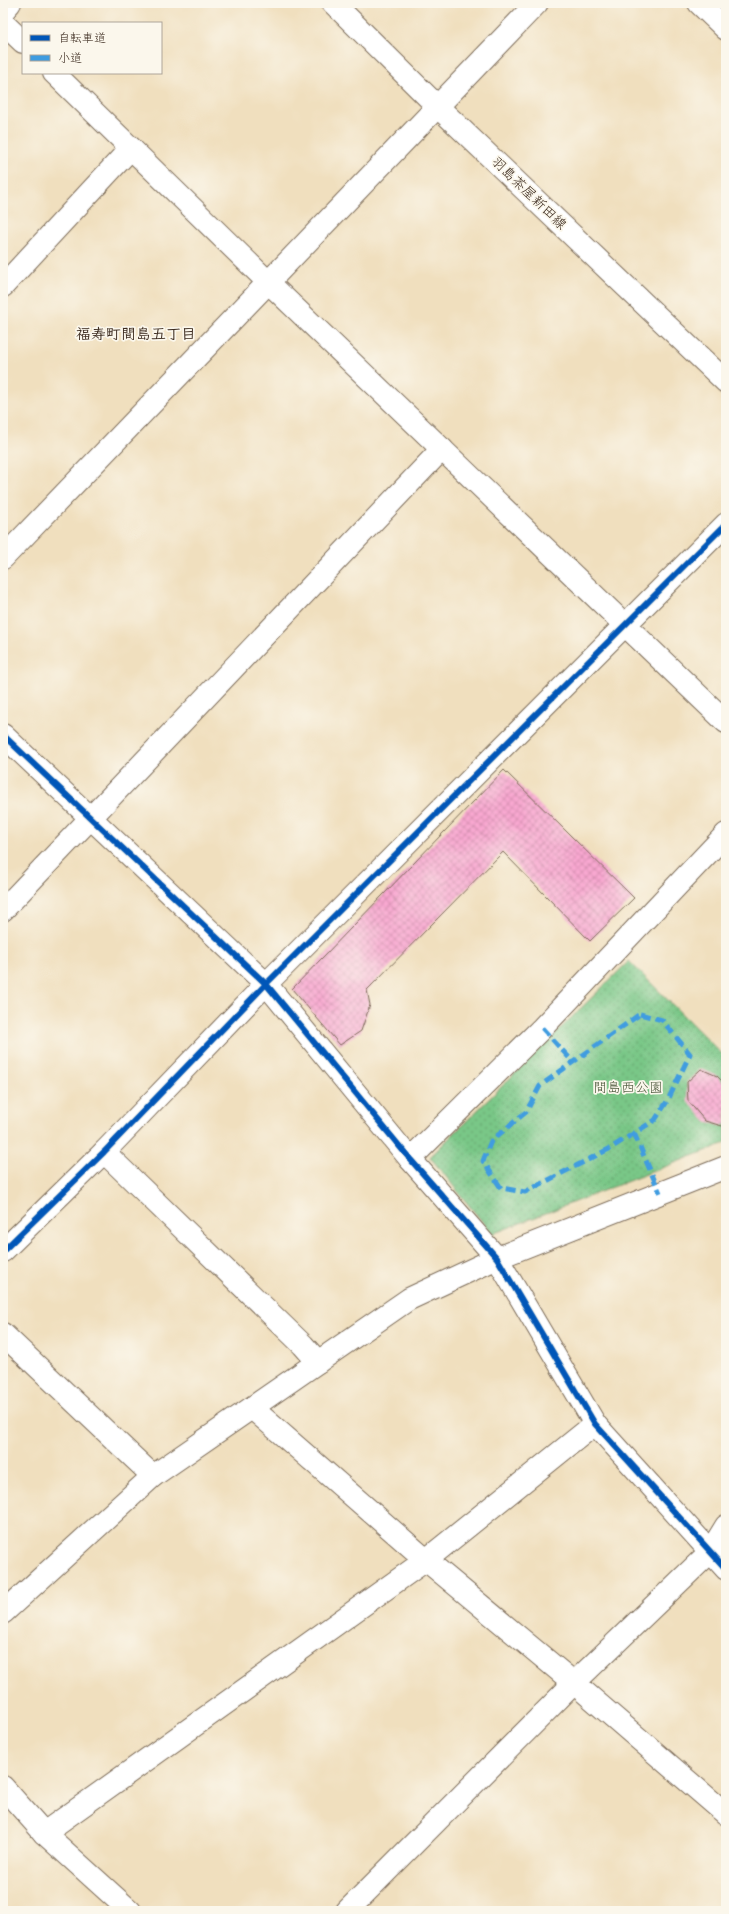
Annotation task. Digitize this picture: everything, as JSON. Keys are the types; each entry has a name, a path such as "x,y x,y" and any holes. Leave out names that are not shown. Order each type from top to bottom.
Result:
{"street":[{"path":"3,10 10,3"},
{"name":"羽島茶屋新田線","path":"333,3 438,106 726,382"},
{"path":"3,558 537,3"},
{"path":"699,3 726,29"},
{"path":"3,22 22,41"},
{"path":"55,74 268,282 726,722"},
{"path":"3,286 131,148"},
{"path":"3,910 442,449"},
{"path":"3,1251 104,1152 266,984 626,626 726,524"},
{"path":"3,735 266,984 410,1159 497,1258 595,1424 726,1569"},
{"path":"410,1159 542,1028 726,834"},
{"path":"104,1152 303,1345 318,1362"},
{"path":"3,1613 154,1476 409,1299 497,1258 726,1167"},
{"path":"3,1334 154,1476"},
{"path":"252,1408 426,1560 574,1683 726,1814"},
{"path":"44,1833 426,1560 595,1424"},
{"path":"347,1911 574,1683 710,1552 726,1526"},
{"path":"3,1787 44,1833 130,1911"}],"green space":[{"name":"間島西公園","path":"629,961 726,1058 726,1143 492,1234 430,1157"}],"building":[{"path":"504,770 634,898 590,941 503,852 367,990 370,1005 361,1031 340,1045 292,989"},
{"path":"701,1069 717,1076 726,1085 726,1124 722,1126 705,1121 688,1101 687,1082"}],"marked path":[{"path":"640,1014 662,1020 690,1054 668,1100 655,1120 609,1149 525,1192 501,1188 483,1161 491,1141 526,1112 540,1086 640,1014"},
{"path":"542,1028 573,1062"},
{"path":"634,1133 660,1193"}],"cycle path":[{"path":"3,1251 104,1152 266,984 726,524"},
{"path":"3,735 266,984 410,1159 497,1258 595,1424 726,1569"}],"district":[{"name":"福寿町間島五丁目","path":"136,334"}]}
